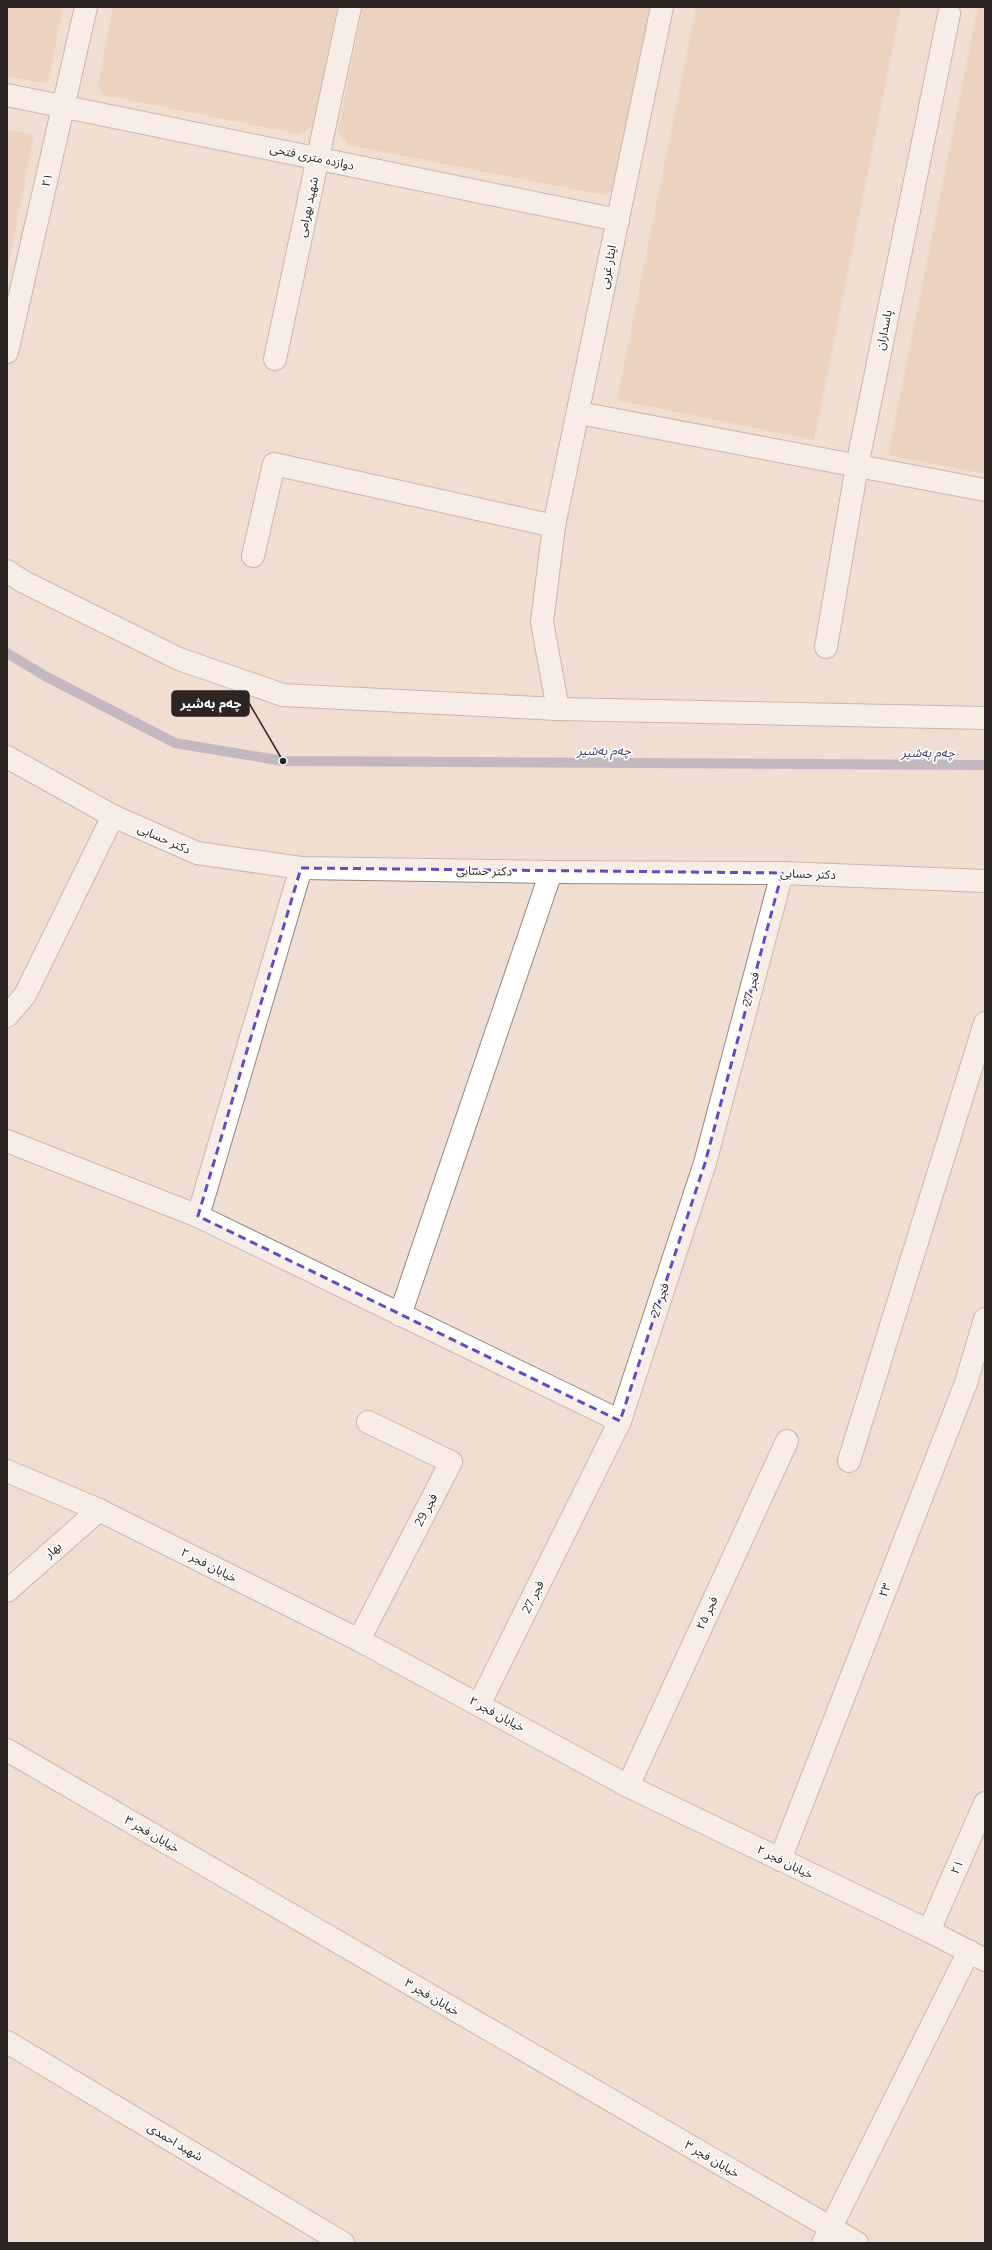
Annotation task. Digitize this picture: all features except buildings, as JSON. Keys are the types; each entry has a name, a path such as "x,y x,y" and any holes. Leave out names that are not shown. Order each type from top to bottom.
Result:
{"street":[{"name":"۲۱","path":"7,352 86,7"},
{"name":"شهید بهرامی","path":"275,359 350,7"},
{"name":"ایثار غربی","path":"558,709 542,622 554,526 579,413 662,7"},
{"name":"پاسداران","path":"826,647 857,466 949,14"},
{"name":"دوازده متری فتحی","path":"7,95 618,220"},
{"path":"579,413 985,490"},
{"path":"253,556 274,464 554,526"},
{"path":"7,571 22,582 179,659 283,695 558,709 985,718"},
{"name":"دکتر حسابی","path":"7,757 113,816 197,853 301,868 551,872 782,873 985,881"},
{"path":"7,1016 25,995 113,816"},
{"path":"198,1216 301,868"},
{"path":"400,1315 551,872"},
{"name":"فجر 27","path":"479,1705 620,1421 705,1163 782,873"},
{"path":"849,1461 985,1023"},
{"path":"7,1141 198,1216 620,1421"},
{"name":"۲۳","path":"780,1860 966,1383 985,1319"},
{"name":"فجر 29","path":"359,1640 451,1462 368,1422"},
{"name":"فجر ۲۵","path":"628,1786 787,1441"},
{"name":"خیابان فجر ۲","path":"7,1472 99,1510 359,1640 628,1786 929,1931 977,1956"},
{"name":"بهار","path":"7,1591 99,1510"},
{"name":"خیابان فجر ۳","path":"7,1750 827,2235 857,2243"},
{"name":"۲۱","path":"929,1931 985,1803"},
{"path":"827,2235 977,1956"},
{"name":"شهید احمدی","path":"7,2042 343,2243"}],"highlighted area":[{"path":"301,868 782,873 705,1163 620,1421 198,1216"}],"waterway":[{"name":"چەم بەشیر","path":"7,653 45,676 175,743 283,761 985,765"}],"place":[{"name":"چەم بەشیر","path":"283,761"}]}
